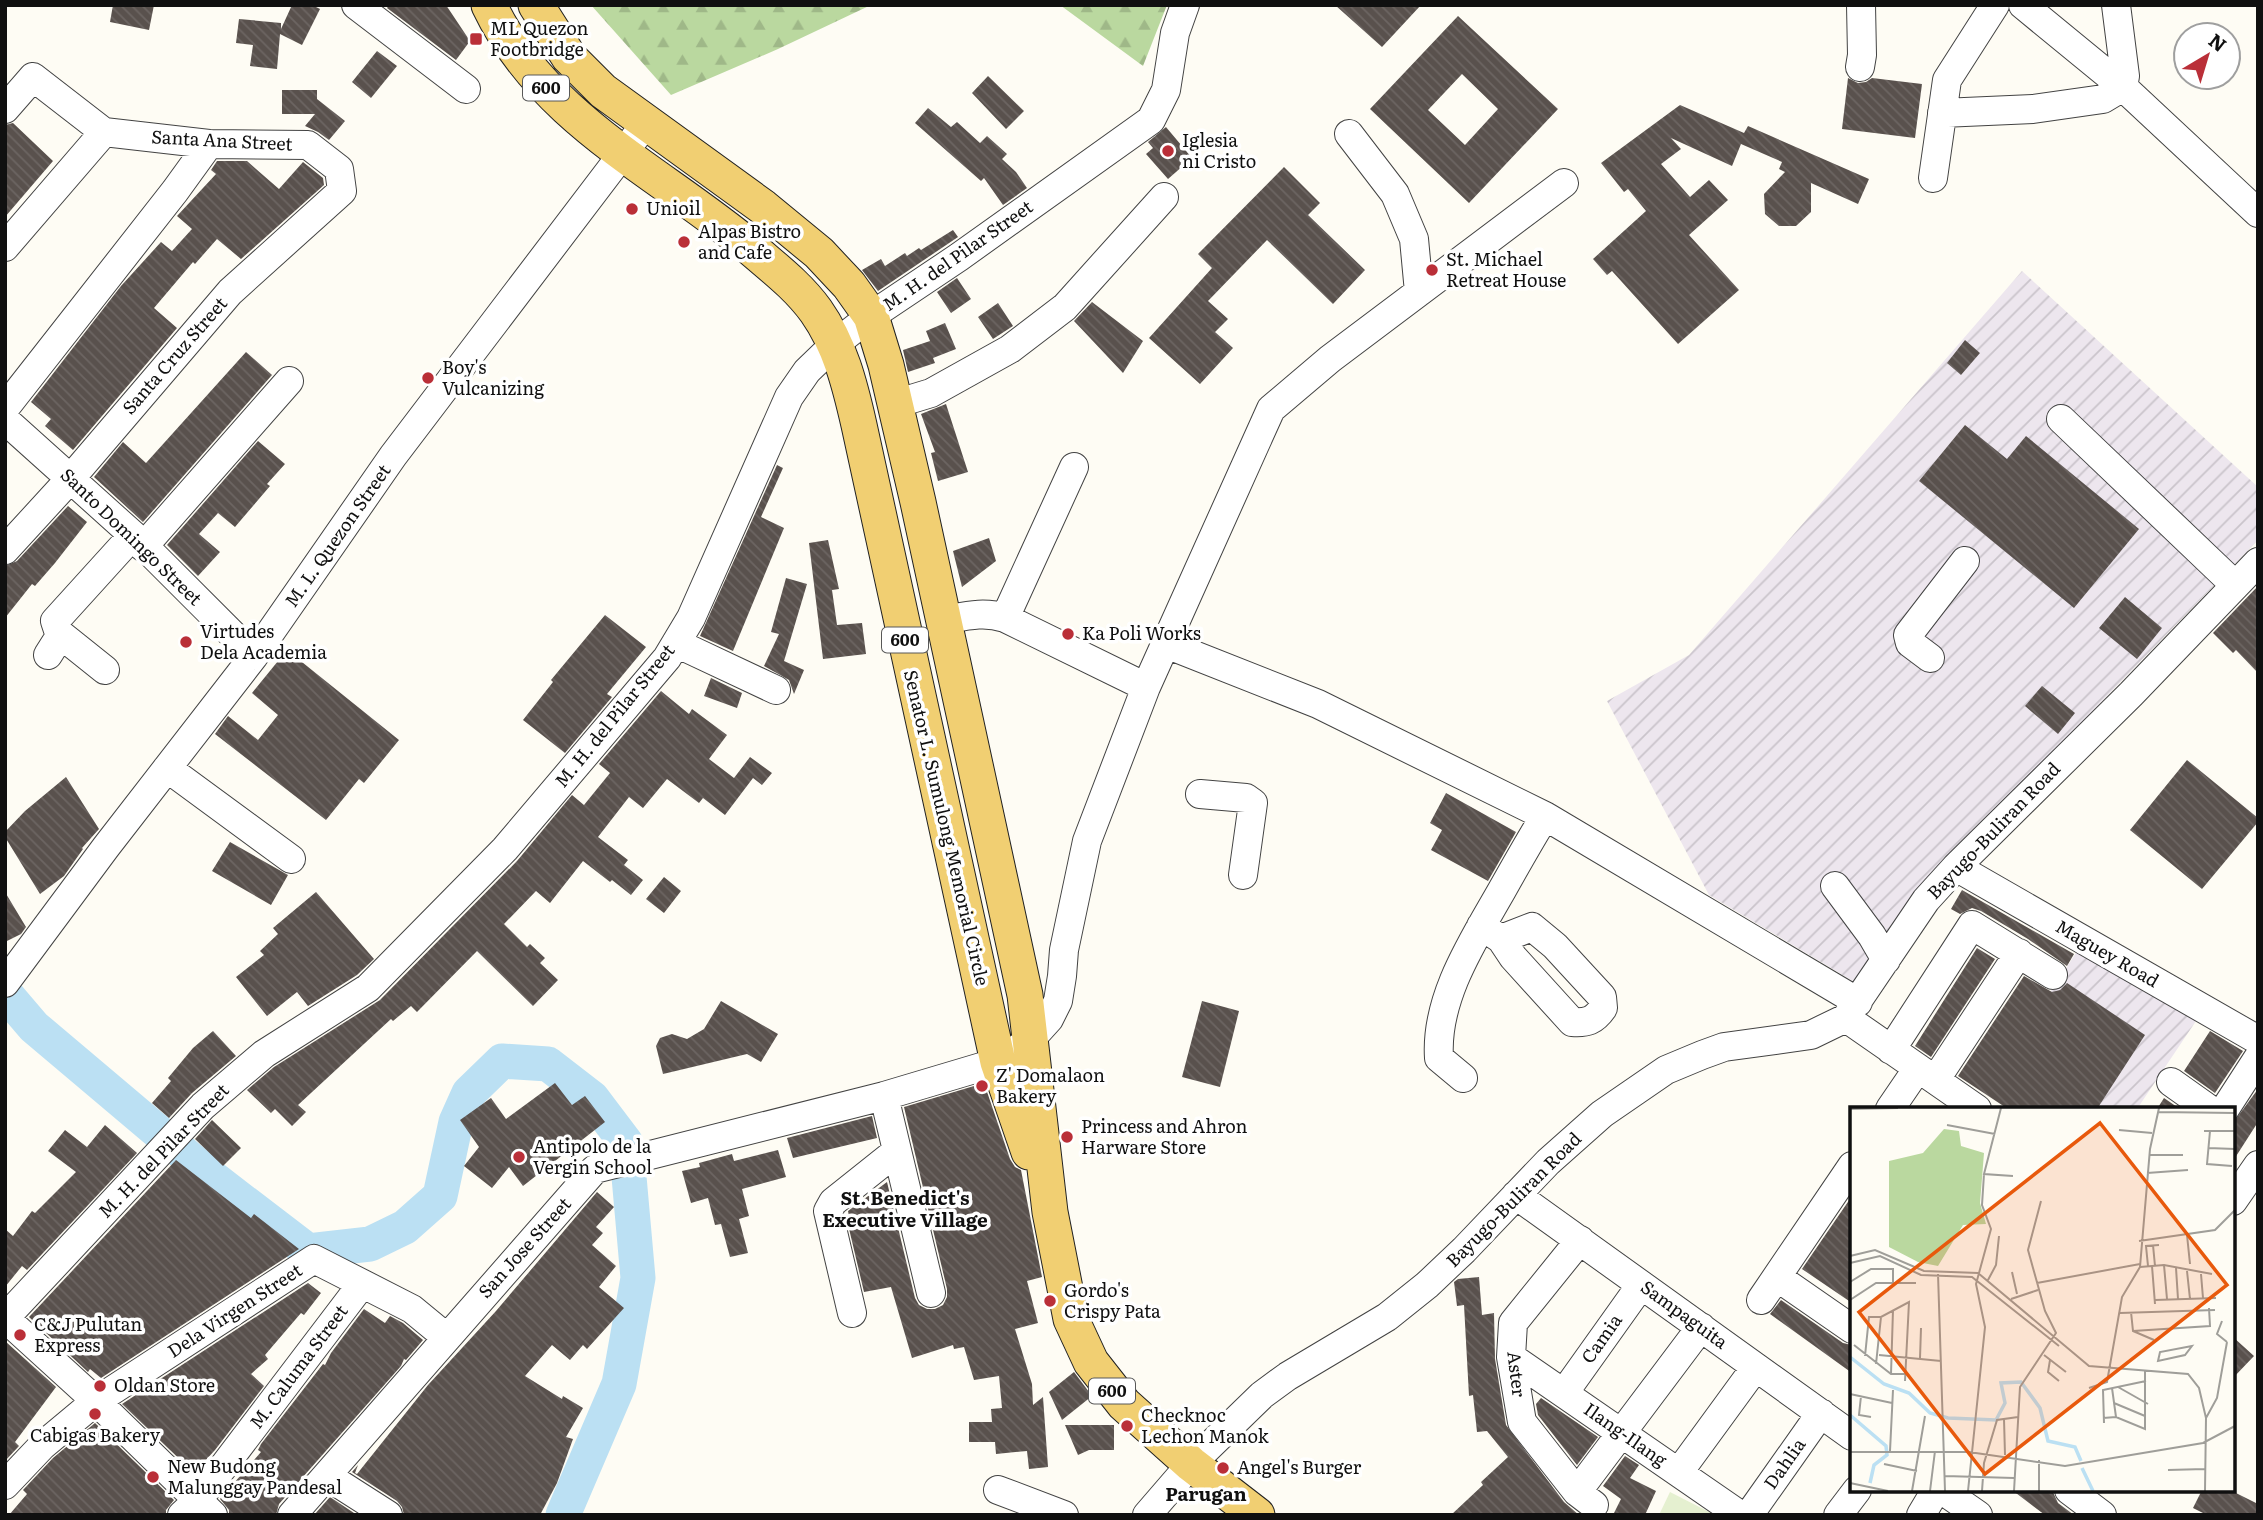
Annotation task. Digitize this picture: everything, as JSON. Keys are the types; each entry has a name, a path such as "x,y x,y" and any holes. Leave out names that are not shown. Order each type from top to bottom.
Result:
{"main road":[{"name":"Senator L. Sumulong Memorial Circle","path":"489,5 528,70 577,118 730,231 792,282 816,311 835,344 849,381 998,1062 1050,1212"},
{"name":"Senator L. Sumulong Memorial Circle","path":"536,5 569,57 603,91 763,207 819,253 849,285 871,316 886,365 944,620 1025,995 1050,1212 1071,1319 1091,1362 1124,1404 1191,1464 1257,1515"}],"street":[{"path":"356,5 466,89"},
{"name":"M. H. del Pilar Street","path":"5,1318 203,1106 264,1054 368,988 505,849 667,658 691,618 789,397 807,371 835,344 871,316 959,257 1151,120 1166,90 1175,33 1185,5"},
{"path":"1860,67 1863,55 1861,5"},
{"path":"1933,178 1947,80 1996,5 2011,9 2021,5 2123,87 2258,213"},
{"path":"2116,5 2123,87"},
{"path":"5,109 33,77 104,132 5,247"},
{"path":"1942,113 2033,109 2103,99 2123,87"},
{"name":"M. L. Quezon Street","path":"8,980 254,656 393,456 646,123"},
{"name":"Santa Ana Street","path":"104,132 209,144 308,145 339,169"},
{"path":"1349,134 1395,194 1414,239 1419,292"},
{"path":"5,408 209,144"},
{"name":"Santa Cruz Street","path":"5,550 71,478 230,292 342,191 339,169"},
{"name":"San Jose Street","path":"292,1515 595,1169 884,1096 998,1062 1030,1040 1049,1019 1058,1001 1063,950 1087,841 1146,687 1271,409 1330,359 1564,183"},
{"path":"895,404 930,393 1021,341 1065,307 1164,197"},
{"path":"105,670 54,644 55,621 138,541 289,381"},
{"name":"Santo Domingo Street","path":"5,419 138,541 254,656"},
{"path":"2061,419 2235,585"},
{"path":"1005,618 1074,467"},
{"path":"1930,658 1910,643 1908,635 1965,561"},
{"name":"Bayugo-Buliran Road","path":"1147,1515 1191,1464 1262,1395 1387,1317 1427,1285 1464,1251 1548,1162 1602,1114 1667,1069 1724,1047 1811,1035 1852,1010 1926,900 2258,562"},
{"path":"944,620 975,614 1005,618 1146,687"},
{"path":"676,643 776,690"},
{"path":"1166,644 1318,704 1545,816 1852,1010 1891,1050 1975,1107"},
{"path":"167,768 291,859"},
{"path":"1200,794 1246,799 1253,803 1243,875"},
{"path":"1462,1078 1439,1058 1438,1041 1449,991 1491,933 1545,816"},
{"name":"Maguey Road","path":"1956,867 2258,1040"},
{"path":"1835,887 1872,936 1886,960"},
{"path":"1891,1050 1972,925 2053,975"},
{"path":"1892,1107 1927,1073 2019,953"},
{"path":"2226,1107 2258,1058"},
{"path":"2171,1082 2206,1107"},
{"path":"884,1096 931,1293"},
{"path":"852,1312 828,1211 833,1202 897,1151"},
{"path":"2235,1198 2258,1165"},
{"path":"1761,1300 1850,1169"},
{"name":"Sampaguita","path":"1516,1195 1850,1435"},
{"name":"Aster","path":"1580,1240 1513,1323 1511,1357 1522,1422 1585,1499 1621,1433"},
{"name":"Dela Virgen Street","path":"5,1485 42,1446 96,1401 314,1259 412,1309 446,1337"},
{"path":"1777,1277 1850,1328"},
{"name":"M. Caluma Street","path":"198,1510 362,1284"},
{"name":"Camia","path":"1564,1393 1641,1284"},
{"path":"5,1318 96,1401 198,1510"},
{"path":"1621,1433 1701,1327"},
{"name":"Ilang-Ilang","path":"1511,1357 1740,1515"},
{"path":"1679,1472 1755,1368"},
{"name":"Dahlia","path":"1749,1515 1821,1413"},
{"path":"327,1476 388,1515"},
{"path":"998,1490 1064,1515"},
{"path":"1838,1515 1855,1492"},
{"path":"1920,1515 1935,1492"},
{"path":"1945,1492 1978,1515"},
{"path":"2072,1492 2102,1515"}],"shaded area":[{"path":"2022,271 2258,487 2258,540 1924,885 1856,983 1709,895 1607,701 1689,655"},
{"path":"2080,947 2200,1015 2138,1107 2076,1107 2006,1059"}],"green space":[{"path":"591,5 871,5 671,95"},
{"path":"1060,5 1167,5 1143,66"},
{"path":"1670,1492 1715,1515 1659,1515"}],"building":[{"path":"113,5 154,5 149,30 110,22"},
{"path":"292,5 312,5 320,9 302,45 280,34 277,69 250,66 253,45 236,43 239,19 281,23 281,29"},
{"path":"389,5 446,5 470,41 456,60 387,8"},
{"path":"1335,5 1421,5 1382,47"},
{"path":"1458,16 1558,109 1469,203 1370,109","holes":["1462,74 1498,109 1465,145 1428,110"]},
{"path":"377,51 397,66 371,98 352,82"},
{"path":"988,76 1024,111 1006,129 972,93"},
{"path":"1848,78 1858,83 1872,78 1922,84 1915,138 1842,129"},
{"path":"282,90 317,90 317,99 345,121 329,140 305,126 315,114 282,114"},
{"path":"1680,105 1744,133 1748,126 1869,179 1858,204 1811,183 1811,212 1796,226 1779,226 1765,214 1764,194 1785,172 1779,169 1782,162 1741,144 1732,166 1671,138 1681,149 1661,164 1690,197 1709,180 1728,200 1689,235 1739,290 1678,344 1612,271 1607,275 1593,259 1646,211 1628,189 1624,192 1601,163"},
{"path":"928,108 951,127 957,122 980,143 987,136 1007,154 1002,159 1016,172 1027,188 1003,205 984,178 981,181 915,123"},
{"path":"13,123 53,161 5,217 5,125"},
{"name":"Iglesia ni Cristo","path":"1166,127 1192,158 1168,179 1146,154 1153,148 1148,142"},
{"path":"217,161 247,161 279,189 303,162 323,178 324,185 241,259 217,239 195,264 193,262 154,308 177,328 73,450 45,426 51,419 31,402 121,286 161,242 172,251 192,229 177,216 216,174 211,170"},
{"path":"1284,167 1320,203 1308,215 1365,270 1333,304 1267,240 1208,301 1228,319 1215,332 1233,348 1200,384 1149,338 1212,268 1198,254"},
{"path":"953,230 958,237 878,291 862,270 881,259 885,266 905,253 907,256 919,248 921,250"},
{"path":"957,278 971,299 951,313 937,292"},
{"path":"1092,302 1143,341 1123,373 1074,321"},
{"path":"998,303 1013,326 993,339 978,317"},
{"path":"945,323 956,349 933,358 935,363 908,372 903,350 930,341 926,331"},
{"path":"1965,340 1980,353 1961,375 1947,363"},
{"path":"246,352 272,375 143,522 94,477 123,442 146,463"},
{"path":"946,404 968,472 938,481 931,453 935,452 921,414"},
{"path":"1965,425 2007,459 2026,436 2139,529 2074,608 1919,481"},
{"path":"258,441 285,464 235,527 218,513 199,534 220,552 198,576 167,545"},
{"path":"777,465 783,468 761,517 784,528 733,651 700,636"},
{"path":"68,506 87,522 55,563 35,586 32,584 5,618 5,566 17,561"},
{"path":"989,538 996,561 962,587 953,551"},
{"path":"828,540 839,589 832,590 837,625 862,623 866,654 823,659 809,543"},
{"path":"786,578 807,584 784,661 804,670 794,694 789,680 764,666 779,634 771,632"},
{"path":"2258,586 2258,673 2236,650 2233,653 2213,633"},
{"path":"2125,597 2162,628 2137,659 2099,628"},
{"path":"605,615 646,647 607,694 612,697 565,753 523,720 553,682 551,680"},
{"path":"287,650 399,740 364,783 359,779 326,820 215,734 228,716 258,740 278,715 252,693"},
{"path":"711,678 742,693 737,708 704,696"},
{"path":"2042,686 2075,713 2058,734 2025,706"},
{"path":"661,691 689,714 692,709 727,735 709,759 734,778 750,757 772,773 762,785 753,778 725,815 703,798 699,803 667,779 643,808 629,797 598,837 628,860 624,865 643,880 631,895 583,861 550,903 536,891 504,924 527,947 530,944 545,958 540,963 558,980 533,1006 477,951 417,1012 411,1006 393,1021 391,1019 298,1105 306,1112 292,1126 275,1109 271,1113 247,1090 274,1067 380,1000 517,861 572,795 584,805 610,773 599,764"},
{"path":"2187,760 2258,818 2258,822 2202,889 2130,830"},
{"path":"66,777 99,829 82,848 64,876 40,894 5,837 5,832 25,811"},
{"path":"1446,793 1516,832 1488,881 1431,850 1442,830 1430,823"},
{"path":"230,842 288,875 271,905 212,871"},
{"path":"664,877 681,891 664,913 646,899"},
{"path":"1962,890 2074,954 2067,966 1981,911 1972,908 1960,914 1951,909"},
{"path":"5,892 26,927 21,934 5,942"},
{"path":"316,892 374,959 357,975 308,1006 297,992 267,1016 236,977 264,955 260,951 278,934 273,928"},
{"path":"1977,948 1995,959 1931,1057 1915,1046"},
{"path":"2024,976 2052,992 2060,990 2067,983 2145,1035 2098,1107 2005,1107 1958,1076"},
{"path":"721,1001 778,1034 761,1062 747,1054 663,1074 656,1046 660,1038 672,1034 687,1039 704,1029"},
{"path":"1202,1001 1239,1011 1220,1087 1182,1077"},
{"path":"213,1031 236,1056 192,1093 169,1118 152,1103 171,1081 168,1078 193,1048"},
{"path":"2210,1031 2243,1051 2215,1093 2184,1071"},
{"path":"555,1083 572,1105 585,1096 605,1122 523,1186 509,1167 492,1188 464,1166 479,1147 460,1120 491,1098 506,1119"},
{"path":"984,1083 1010,1159 1015,1167 1021,1170 1042,1277 1027,1281 1038,1323 1015,1329 1032,1384 1033,1405 1043,1397 1048,1467 1029,1469 1027,1451 996,1454 995,1442 969,1442 969,1422 992,1422 991,1409 1002,1408 999,1376 974,1380 964,1347 954,1349 953,1345 912,1358 891,1287 864,1292 846,1216 849,1216 848,1211 887,1182 915,1298 919,1305 927,1309 943,1305 947,1289 904,1107"},
{"path":"2258,1089 2258,1122 2235,1158 2235,1120"},
{"path":"2164,1098 2177,1107 2158,1107"},
{"path":"872,1116 877,1138 793,1158 787,1138"},
{"path":"212,1120 241,1148 223,1166 195,1139"},
{"path":"105,1125 137,1153 27,1270 22,1266 5,1287 5,1229 13,1236 32,1211 35,1213 76,1172 48,1151 65,1130 87,1147"},
{"path":"778,1150 786,1177 742,1189 749,1216 739,1219 748,1253 730,1257 721,1224 715,1225 708,1198 691,1203 682,1171 700,1167 699,1163 732,1154 734,1161"},
{"path":"176,1160 251,1218 254,1214 299,1249 101,1378 90,1369 88,1372 29,1317"},
{"path":"597,1192 614,1207 596,1227 603,1233 592,1245 616,1266 599,1287 624,1308 587,1349 583,1345 570,1360 552,1345 525,1376 562,1399 563,1396 583,1408 566,1437 573,1439 557,1483 540,1515 404,1515 397,1501 352,1472 358,1465 357,1474 428,1385 496,1311"},
{"path":"1850,1199 1850,1302 1802,1269"},
{"path":"1479,1277 1482,1315 1494,1313 1495,1359 1506,1425 1564,1502 1579,1515 1451,1515 1508,1457 1487,1431 1477,1432 1473,1395 1469,1396 1464,1305 1457,1306 1454,1282 1458,1279"},
{"path":"308,1283 321,1293 304,1315 301,1313 265,1355 268,1359 251,1374 264,1386 194,1473 122,1404"},
{"path":"1781,1300 1843,1343 1850,1345 1850,1372 1770,1314"},
{"path":"364,1309 385,1323 390,1316 423,1340 279,1504 276,1515 229,1515 229,1510 220,1499 261,1452 258,1450 261,1444 323,1364 325,1365"},
{"path":"2235,1339 2254,1356 2235,1376"},
{"path":"5,1341 56,1387 15,1442 19,1446 5,1461"},
{"path":"1074,1372 1092,1396 1062,1420 1049,1392"},
{"path":"1541,1398 1598,1437 1577,1465 1538,1415 1536,1404"},
{"path":"95,1423 174,1500 166,1510 166,1515 9,1515 27,1494 23,1490 53,1458"},
{"path":"1065,1425 1114,1425 1114,1450 1089,1450 1078,1455"},
{"path":"1625,1456 1639,1465 1630,1478 1656,1491 1645,1515 1613,1515 1621,1499 1603,1486"},
{"path":"2015,1492 2053,1492 2058,1503 2074,1515 2045,1515"},
{"path":"2201,1492 2234,1492 2258,1504 2258,1515 2207,1515 2193,1508"},
{"path":"330,1497 357,1515 314,1515"}],"waterway":[{"path":"5,993 34,1027 214,1179 308,1251 370,1244 405,1227 440,1196 456,1122 469,1093 502,1061 548,1064 592,1098 626,1143 638,1278 619,1384 563,1515"}],"place":[{"name":"ML Quezon Footbridge","path":"476,39"},
{"name":"Iglesia ni Cristo","path":"1168,151"},
{"name":"Unioil","path":"632,209"},
{"name":"Alpas Bistro and Cafe","path":"684,242"},
{"name":"St. Michael Retreat House","path":"1432,270"},
{"name":"Boy's Vulcanizing","path":"428,378"},
{"name":"Ka Poli Works","path":"1068,634"},
{"name":"Virtudes Dela Academia","path":"186,642"},
{"name":"Z' Domalaon Bakery","path":"982,1086"},
{"name":"Princess and Ahron Harware Store","path":"1067,1137"},
{"name":"Antipolo de la Vergin School","path":"519,1157"},
{"name":"Gordo's Crispy Pata","path":"1050,1301"},
{"name":"C&J Pulutan Express","path":"20,1335"},
{"name":"Oldan Store","path":"100,1386"},
{"name":"Cabigas Bakery","path":"95,1414"},
{"name":"Checknoc Lechon Manok","path":"1127,1426"},
{"name":"Angel's Burger","path":"1223,1468"},
{"name":"New Budong Malunggay Pandesal","path":"153,1477"}],"district":[{"name":"St. Benedict's Executive Village","path":"905,1209"},
{"name":"Parugan","path":"1206,1494"}]}
